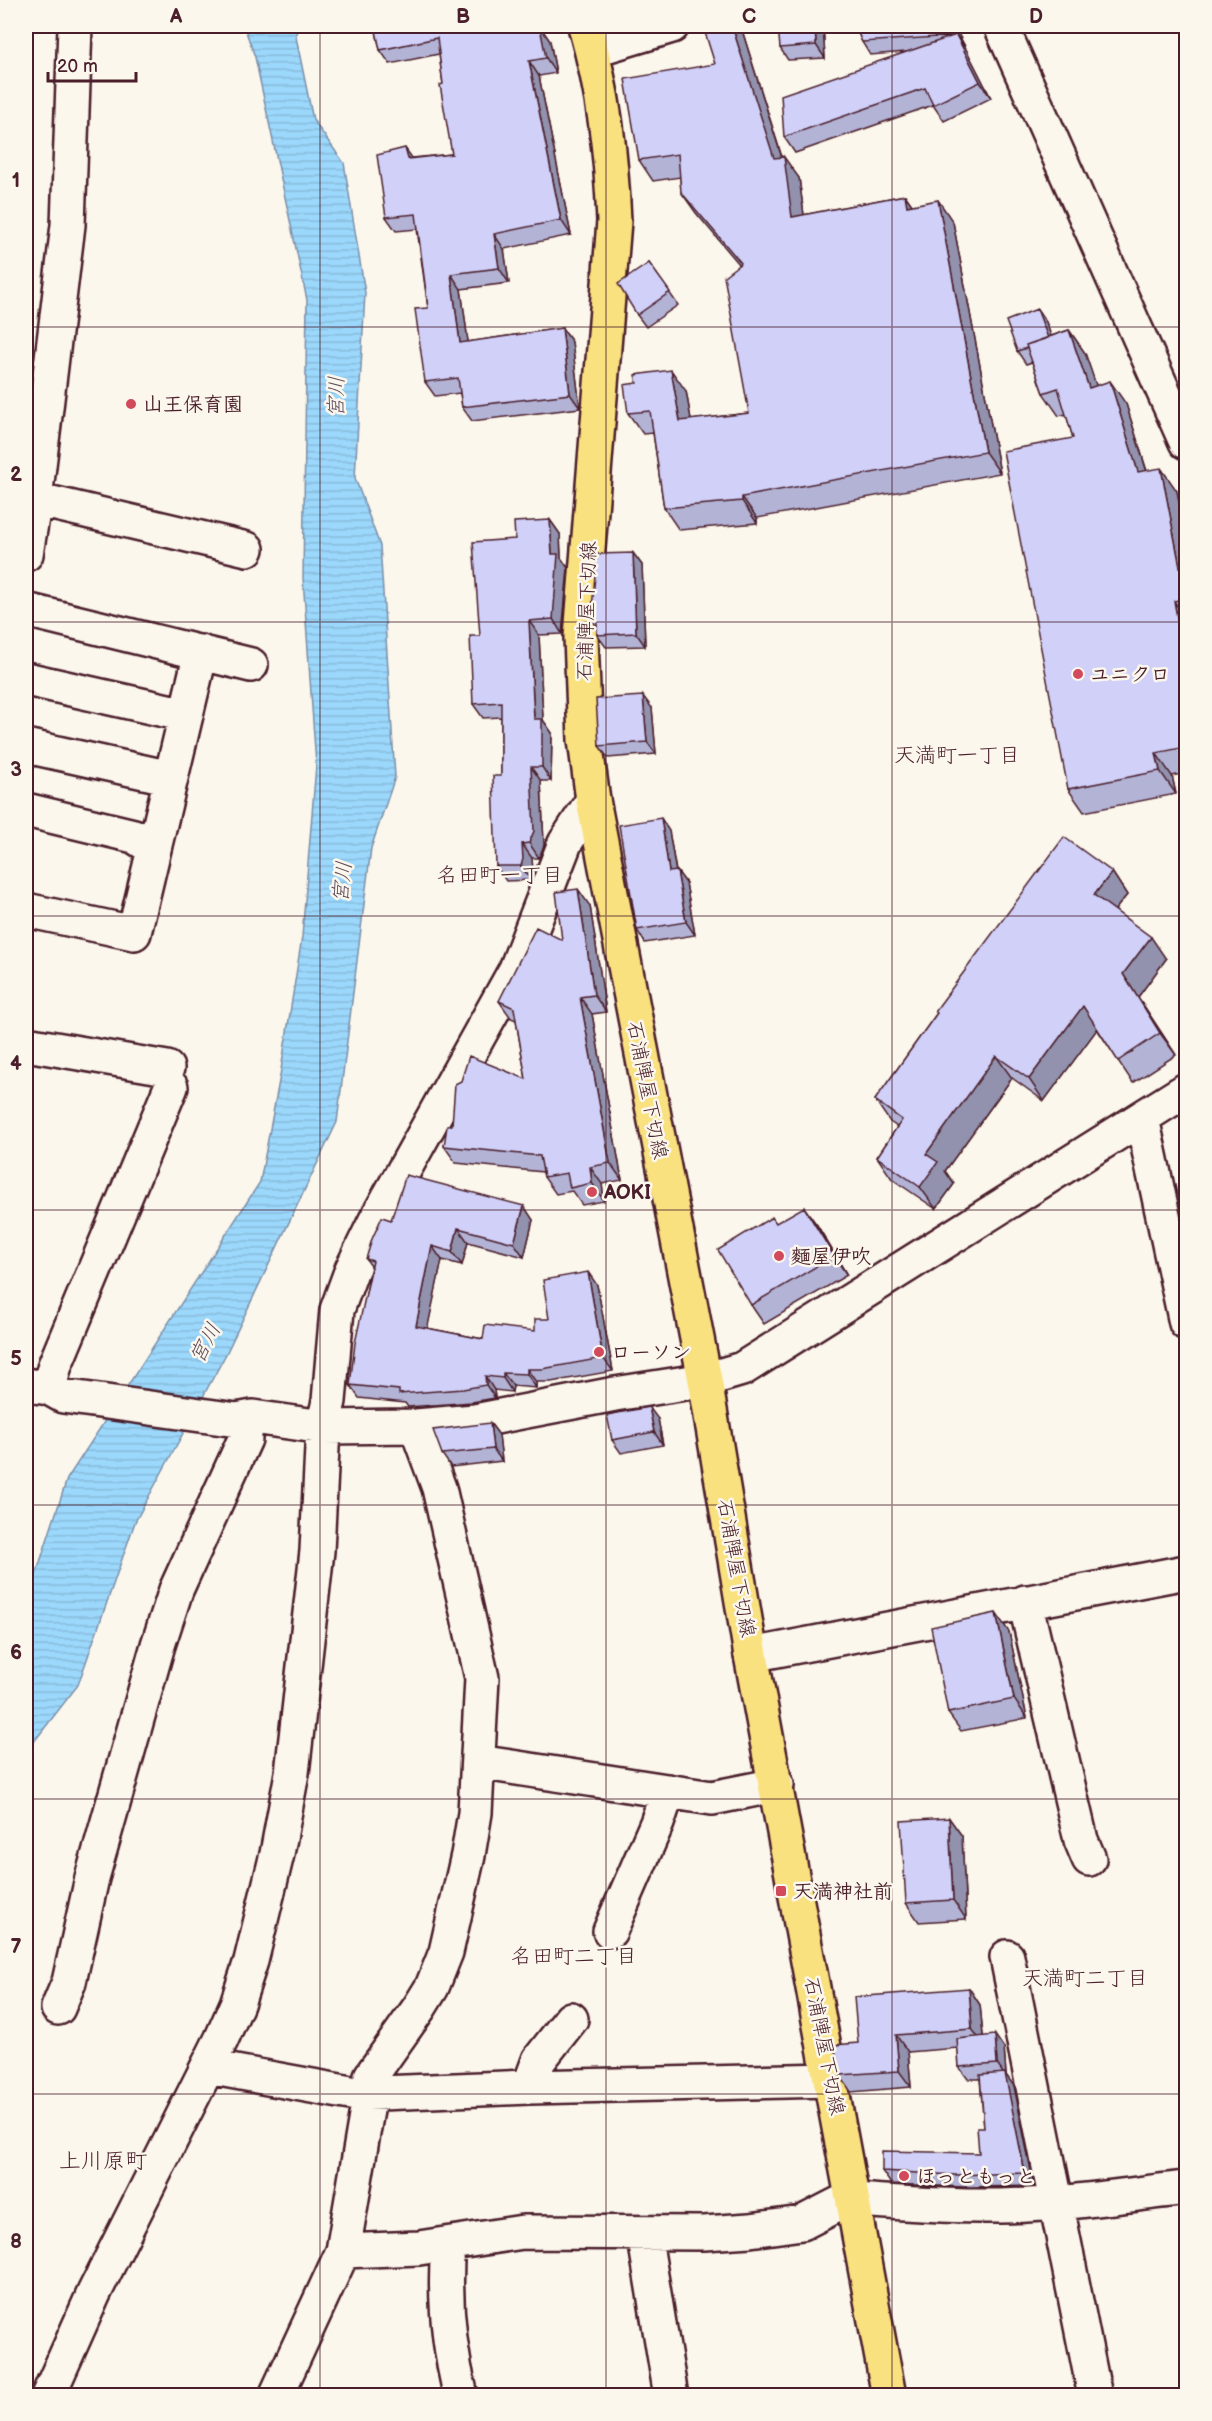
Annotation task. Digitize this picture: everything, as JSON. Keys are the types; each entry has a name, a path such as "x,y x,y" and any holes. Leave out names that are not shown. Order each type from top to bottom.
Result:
{"main road":[{"name":"石浦陣屋下切線","path":"588,38 606,115 612,168 614,221 581,637 585,740 593,800 705,1380 751,1655 889,2396"}],"street":[{"path":"26,554 35,499 68,225 75,26"},
{"path":"588,38 672,26"},
{"path":"1001,26 1186,442"},
{"path":"35,499 247,549"},
{"path":"26,610 251,665"},
{"path":"26,910 134,933 201,652"},
{"path":"26,679 186,715"},
{"path":"26,746 171,778"},
{"path":"48,2396 94,2293 208,2067 237,2004 251,1961 277,1854 292,1773 317,1551 323,1427 329,1401 337,1310 352,1269 375,1222 516,969 565,843 593,800"},
{"path":"26,810 134,836 154,849"},
{"path":"26,1044 169,1078 46,1390 241,1420 253,1417 323,1427 416,1426 475,1421 615,1394 705,1380 742,1369 1068,1162 1186,1090"},
{"path":"1142,1118 1186,1323"},
{"path":"58,2008 69,1982 96,1867 158,1645 176,1590 245,1439 241,1420"},
{"path":"276,2396 343,2251 371,2076 432,1987 446,1952 475,1813 482,1678 439,1488 416,1426"},
{"path":"751,1655 1186,1572"},
{"path":"1025,1602 1081,1840 1089,1859"},
{"path":"478,1762 712,1798 777,1785"},
{"path":"610,1931 657,1823 668,1791"},
{"path":"1006,1957 1095,2396"},
{"path":"529,2087 539,2060 571,2019"},
{"path":"208,2067 356,2094 529,2087 831,2080"},
{"path":"343,2251 419,2248 523,2232 644,2233 750,2230 802,2223 839,2204 854,2200 950,2206 1056,2203 1186,2188"},
{"path":"644,2233 671,2396"},
{"path":"448,2244 445,2280 453,2363 461,2396"}],"water":[{"name":"宮川","path":"244,26 297,26 296,37 313,120 344,163 365,293 355,478 380,546 395,777 371,848 337,1122 226,1354 135,1522 78,1685 26,1752 26,1601 67,1479 260,1182 280,1076 302,937 316,765 303,578 307,300 255,57"}],"building":[{"path":"375,26 540,27 546,58 529,61 561,220 494,234 499,268 451,274 460,343 562,328 570,394 462,407 458,378 425,382 415,309 428,308 416,214 386,217 377,155 405,148 408,159 452,154 440,85 443,84 437,38 380,50"},
{"path":"703,26 732,26 774,158 784,157 792,217 905,195 907,206 938,200 985,452 742,497 742,501 664,508 650,411 628,413 624,385 637,383 635,375 671,370 680,421 749,413 724,276 741,263 681,192 678,154 639,160 625,79 715,64"},
{"path":"778,26 815,26 816,45 780,48"},
{"path":"855,26 952,26 957,36 862,42"},
{"path":"956,35 980,82 933,105 925,88 784,137 781,95"},
{"path":"649,263 670,292 637,315 618,284"},
{"path":"1037,309 1048,338 1026,345 1027,348 1017,351 1006,321"},
{"path":"1069,330 1089,388 1110,381 1138,472 1161,468 1186,598 1174,601 1186,666 1186,747 1156,753 1160,771 1068,789 1003,451 1073,438 1058,388 1043,393 1026,345"},
{"path":"550,520 552,554 558,554 553,619 529,621 534,719 542,719 542,767 531,767 534,831 529,843 522,844 521,866 496,866 493,776 501,776 501,702 473,704 470,636 480,636 473,542 515,539 514,522"},
{"path":"633,553 636,633 597,635 597,619 591,619 597,554"},
{"path":"643,696 647,742 599,746 596,699"},
{"path":"661,818 669,872 677,871 686,922 637,930 619,825"},
{"path":"1064,837 1112,872 1094,895 1151,937 1123,974 1160,1033 1118,1061 1083,1006 1029,1079 996,1056 926,1154 938,1162 920,1187 877,1157 902,1120 875,1100 937,1013 935,1011"},
{"path":"578,889 594,995 580,997 610,1163 590,1167 592,1183 570,1188 567,1173 544,1177 540,1156 444,1146 447,1126 452,1125 455,1084 461,1081 469,1056 526,1079 514,1008 499,1001 536,927 562,940 556,892"},
{"path":"406,1175 524,1206 514,1243 458,1228 452,1252 432,1246 416,1326 483,1339 485,1325 535,1331 535,1319 549,1319 543,1280 588,1272 603,1358 542,1369 527,1369 527,1374 503,1373 503,1378 485,1376 486,1385 463,1389 399,1394 399,1390 350,1385 355,1343 373,1261 366,1259 382,1217 391,1220"},
{"path":"804,1207 834,1256 751,1305 718,1250 772,1217 776,1223"},
{"path":"649,1407 654,1432 612,1440 607,1415"},
{"path":"490,1423 493,1449 442,1454 433,1430"},
{"path":"996,1613 1014,1699 948,1713 931,1627"},
{"path":"949,1818 953,1900 906,1903 901,1821"},
{"path":"969,1988 972,2029 896,2035 899,2071 840,2075 834,2045 858,2043 854,1997"},
{"path":"995,2035 997,2064 959,2067 957,2039"},
{"path":"1005,2073 1025,2173 955,2175 882,2171 882,2151 979,2153 977,2127 984,2127 980,2075"}],"place":[{"name":"山王保育園","path":"131,404"},
{"name":"ユニクロ","path":"1078,674"},
{"name":"AOKI","path":"592,1192"},
{"name":"麵屋伊吹","path":"779,1256"},
{"name":"ローソン","path":"599,1352"},
{"name":"天満神社前","path":"781,1891"},
{"name":"ほっともっと","path":"904,2176"}],"district":[{"name":"天満町一丁目","path":"957,755"},
{"name":"名田町一丁目","path":"500,875"},
{"name":"名田町二丁目","path":"574,1956"},
{"name":"天満町二丁目","path":"1085,1978"},
{"name":"上川原町","path":"103,2160"}]}
